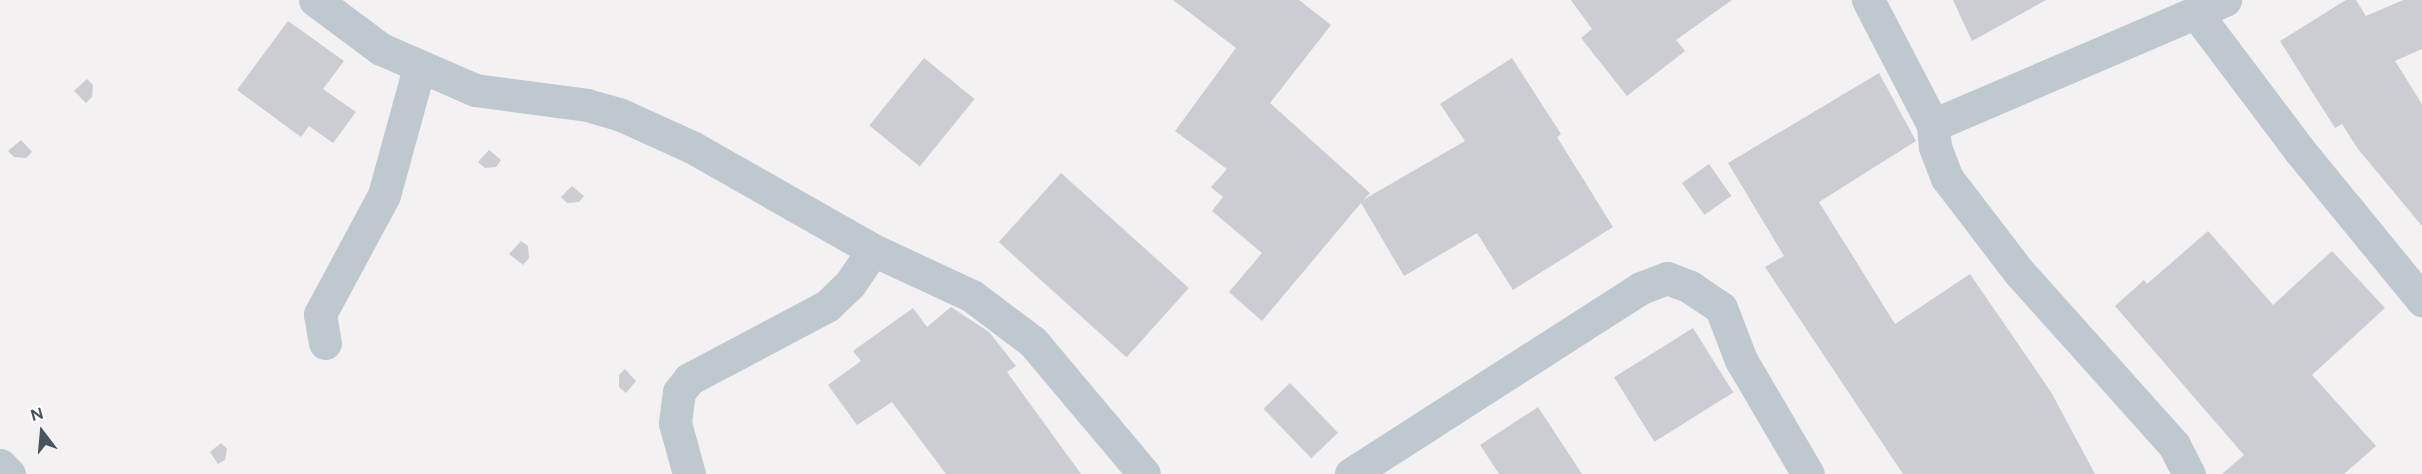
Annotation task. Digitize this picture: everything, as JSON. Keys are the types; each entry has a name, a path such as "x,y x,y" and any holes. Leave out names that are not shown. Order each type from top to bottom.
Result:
{"street":[{"path":"315,0 353,31 419,68 475,90 551,98 619,114 692,147 873,250 972,296 1033,342 1144,474"},
{"path":"1868,0 1933,125 1935,147 1947,178 2018,271 2174,445 2188,474"},
{"path":"1933,125 2211,6 2300,151 2422,300"},
{"path":"325,343 320,314 384,195 419,68"},
{"path":"688,474 675,423 679,392 688,379 827,306 849,284 873,250"},
{"path":"1351,474 1641,288 1667,278 1690,287 1721,308 1741,360 1808,474"},
{"path":"0,465 9,474"}],"building":[{"path":"1173,0 1299,0 1331,25 1270,103 1370,193 1363,200 1465,141 1440,104 1512,58 1561,134 1557,137 1613,227 1513,290 1477,233 1404,276 1361,203 1262,321 1229,292 1262,253 1212,211 1223,197 1211,187 1227,169 1175,131 1236,48"},
{"path":"1571,0 1732,0 1676,40 1685,51 1627,96 1581,38 1592,29"},
{"path":"1953,0 2046,0 1972,41"},
{"path":"2346,0 2356,0 2366,16 2403,0 2422,0 2422,49 2395,61 2422,104 2422,226 2358,149 2342,124 2335,128 2280,41"},
{"path":"288,21 344,61 323,89 356,112 333,143 309,126 301,137 237,90"},
{"path":"924,58 975,99 920,167 869,126"},
{"path":"1879,73 1916,141 1819,202 1895,324 1970,274 2051,392 2095,474 1903,474 1765,267 1784,256 1728,163"},
{"path":"87,79 93,85 92,97 86,103 74,91"},
{"path":"21,140 32,152 26,158 14,157 8,151"},
{"path":"489,150 501,160 496,167 485,168 478,162"},
{"path":"1709,164 1731,196 1704,215 1682,183"},
{"path":"1061,173 1189,288 1127,357 999,242"},
{"path":"572,186 584,196 579,202 567,203 561,197"},
{"path":"2208,231 2273,305 2332,251 2385,308 2312,375 2376,446 2344,474 2222,474 2244,455 2115,306 2144,280 2147,284"},
{"path":"521,241 528,246 529,258 523,265 509,254"},
{"path":"951,307 989,332 1016,366 1007,372 1081,474 946,474 892,402 857,425 828,385 861,361 853,351 913,308 927,327"},
{"path":"1693,328 1733,392 1654,442 1614,377"},
{"path":"625,369 636,381 626,393 619,387 619,375"},
{"path":"1290,383 1338,433 1311,458 1263,409"},
{"path":"1538,407 1582,474 1499,474 1480,445"},
{"path":"221,443 227,449 225,460 218,464 210,452"}]}
